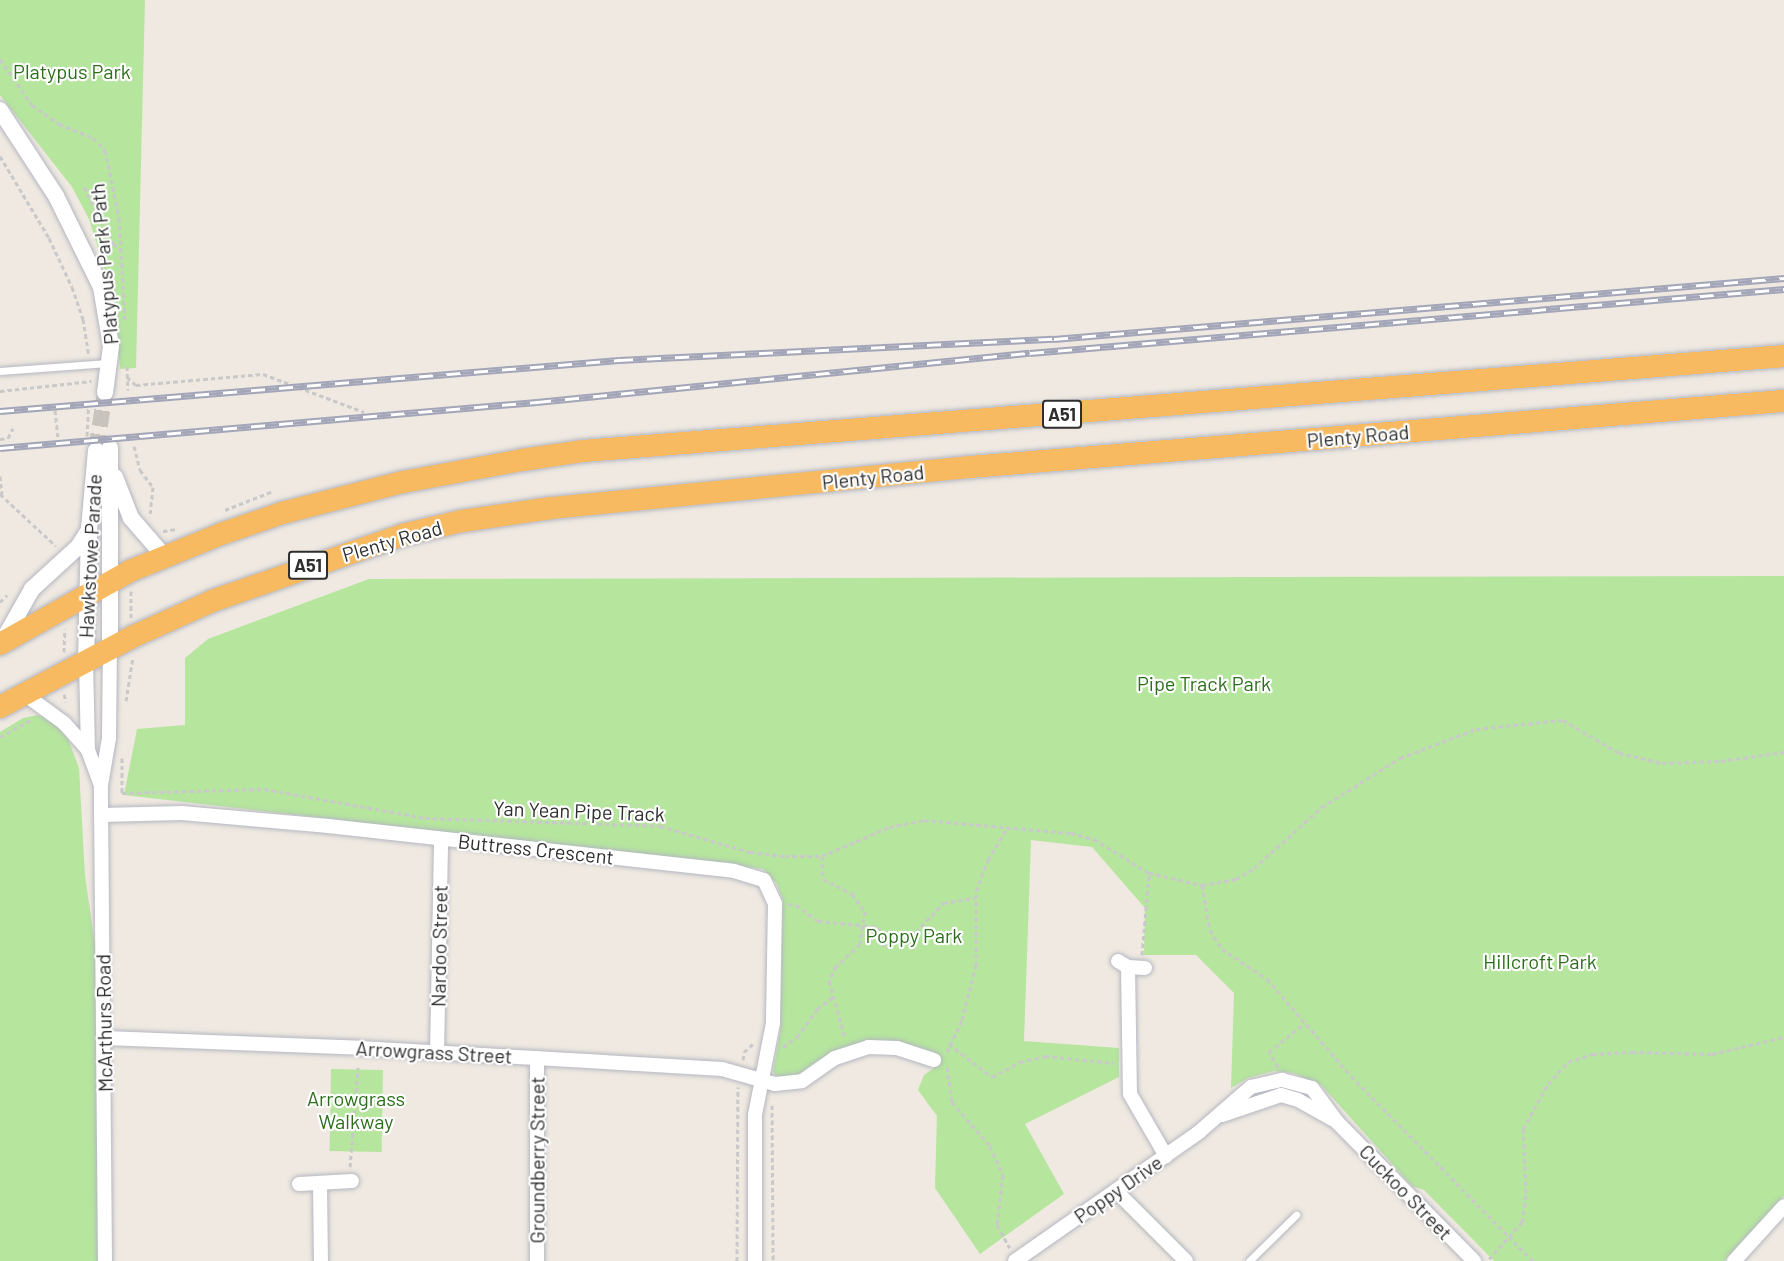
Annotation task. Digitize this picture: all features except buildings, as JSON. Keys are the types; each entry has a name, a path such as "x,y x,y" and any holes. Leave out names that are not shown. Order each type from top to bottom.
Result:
{"highway":[{"name":"A51","path":"0,644 87,594 163,555 282,513 403,482 583,451 1784,356"},
{"name":"Plenty Road","path":"0,707 132,637 212,600 406,534 551,508 981,466 1784,401"}],"street":[{"path":"0,110 56,196 93,268 108,316 107,385"},
{"path":"101,451 131,518 163,555"},
{"name":"Hawkstowe Parade","path":"86,662 89,530 101,451"},
{"name":"Hawkstowe Parade","path":"101,451 110,582 110,649"},
{"path":"0,644 32,589 78,547 89,530"},
{"name":"McArthurs Road","path":"105,1261 105,1038 101,785 109,738 110,649"},
{"name":"McArthurs Road","path":"86,662 88,750 101,785"},
{"name":"McArthurs Road","path":"23,693 64,723 88,750"},
{"name":"Buttress Crescent","path":"101,815 183,813 746,873 764,880 775,904"},
{"name":"Nardoo Street","path":"438,1053 441,840"},
{"path":"755,1261 755,1115 772,1038 775,904"},
{"path":"1133,966 1127,1065 1136,1109 1166,1156"},
{"name":"Arrowgrass Street","path":"105,1038 722,1069 761,1081 784,1084 802,1081 849,1052"},
{"path":"849,1052 882,1046 934,1060"},
{"name":"Groundberry Street","path":"537,1058 537,1261"},
{"name":"Poppy Drive","path":"1017,1260 1166,1156 1220,1116 1251,1087 1282,1080"},
{"name":"Cuckoo Street","path":"1282,1080 1312,1089 1338,1123 1474,1261"},
{"name":"Poppy Drive","path":"1220,1116 1281,1095"},
{"name":"Cuckoo Street","path":"1281,1095 1298,1100 1338,1123"},
{"path":"299,1184 351,1181"},
{"path":"320,1183 321,1261"},
{"path":"1116,1191 1186,1261"},
{"path":"1734,1261 1784,1206"}],"lane":[{"path":"0,371 89,364 107,385"},
{"path":"1249,1261 1296,1215"}],"path":[{"name":"Platypus Park Path","path":"0,59 32,105 59,124 102,144 115,188 122,250 125,330"},
{"path":"0,156 49,238 72,287 83,319 90,381"},
{"path":"84,187 113,244 122,250"},
{"name":"Platypus Park Path","path":"107,385 127,377 127,357"},
{"path":"0,391 90,381 107,385 127,377 136,385 263,374 364,412"},
{"path":"90,381 107,385"},
{"path":"101,451 107,385"},
{"path":"55,410 58,439"},
{"path":"0,439 8,438 13,428"},
{"path":"134,446 140,470 153,487 148,524"},
{"path":"0,476 1,495 60,550 64,542"},
{"path":"219,512 273,491"},
{"path":"155,528 169,531 186,525"},
{"path":"124,707 133,659 130,571"},
{"path":"63,608 66,702"},
{"name":"Yan Yean Pipe Track","path":"123,748 122,793 264,789 425,818 660,826 750,852 822,856 906,822 942,820 1082,835 1149,873 1202,885 1236,879 1254,868 1322,807 1400,758 1476,729 1563,720 1619,753 1662,763 1721,761 1784,752"},
{"path":"1008,827 988,860 975,898 976,966 962,1020 949,1044 952,1102 977,1129 999,1161 1005,1185 997,1225 1017,1260"},
{"path":"822,856 824,879 861,902 866,924 860,944 836,966 829,981 849,1052"},
{"path":"1133,966 1149,873"},
{"path":"1202,885 1215,940 1268,979 1351,1076 1533,1261"},
{"path":"775,904 796,905 818,921 879,927 882,945 895,942 916,932 943,903 975,898"},
{"path":"1282,1080 1269,1052 1305,1023"},
{"path":"1487,1261 1510,1238 1525,1212 1523,1129 1548,1084 1568,1062 1592,1054 1632,1052 1712,1054 1784,1037"},
{"path":"949,1044 992,1077 1020,1062 1045,1056 1127,1065"},
{"path":"351,1181 358,1067"},
{"path":"737,1261 738,1105"}],"green space":[{"name":"Platypus Park","path":"0,0 145,0 136,368 120,369 115,305 89,219 72,187 0,95"},
{"path":"1784,576 1784,1196 1724,1261 1494,1261 1424,1190 1412,1186 1321,1085 1293,1073 1274,1071 1248,1078 1231,1088 1234,993 1196,955 1144,955 1145,908 1092,847 1031,840 1024,1041 1119,1048 1119,1077 1025,1124 1064,1194 980,1254 935,1188 937,1116 918,1090 924,1075 934,1068 935,1052 897,1042 865,1041 837,1050 799,1076 778,1077 773,1072 780,1033 783,901 777,884 763,869 124,795 137,729 185,725 185,658 208,639 369,579"},
{"path":"38,715 54,723 68,739 79,768 85,876 97,959 99,1261 0,1261 0,732 23,718"},
{"name":"Arrowgrass Walkway","path":"331,1069 383,1070 382,1152 330,1151"}],"tunnel":[{"path":"96,450 105,393"}],"railway":[{"path":"0,411 619,360 1054,339 1784,278"},
{"path":"0,448 537,402 1030,353 1784,289"}],"park label":[{"name":"Pipe Track Park","path":"1204,683"},
{"name":"Poppy Park","path":"914,935"},
{"name":"Hillcroft Park","path":"1540,961"}]}
